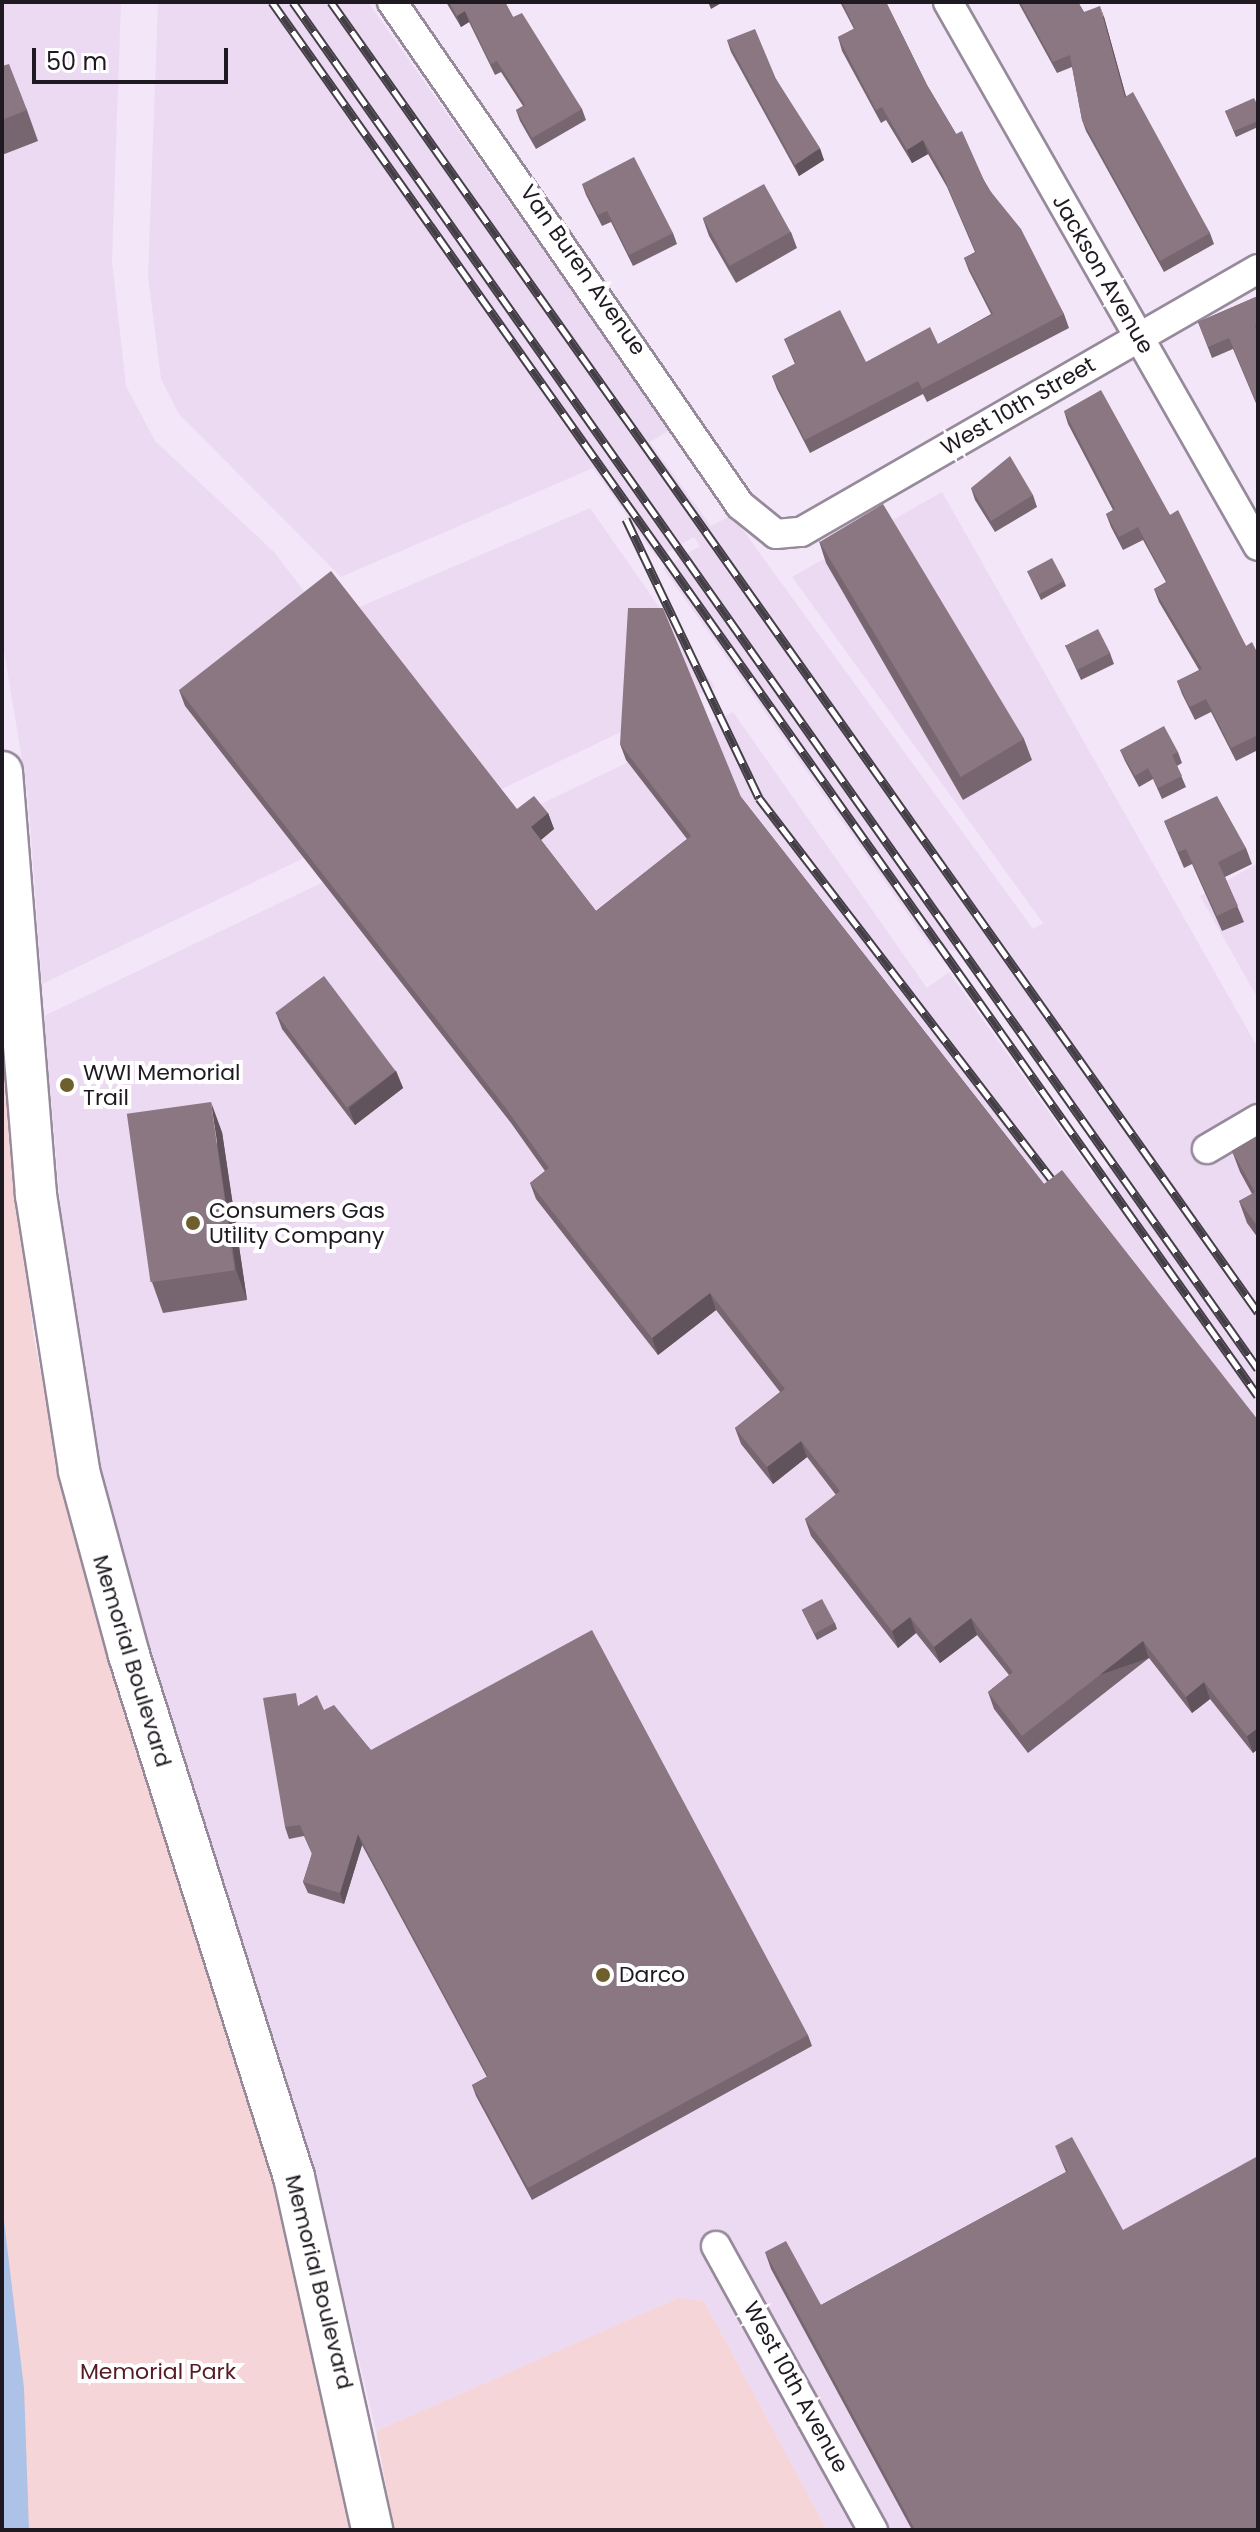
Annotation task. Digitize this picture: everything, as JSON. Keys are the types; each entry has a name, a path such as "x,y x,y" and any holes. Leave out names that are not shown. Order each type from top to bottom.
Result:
{"street":[{"name":"Van Buren Avenue","path":"392,2 740,505 776,534"},
{"name":"Jackson Avenue","path":"948,2 1258,546"},
{"name":"West 10th Street","path":"776,534 801,532 1258,269"},
{"name":"Memorial Boulevard","path":"2,772 39,1225 79,1471 132,1665 294,2177 372,2530"},
{"path":"1207,1149 1258,1119"},
{"name":"West 10th Avenue","path":"716,2246 873,2530"}],"shaded area":[{"path":"2,2 121,2 112,261 126,386 155,441 274,552 327,621 590,508 715,687 466,806 456,785 42,984 28,796 2,639"},
{"path":"158,2 368,2 670,430 650,442 711,526 732,515 1033,929 1043,923 792,577 942,492 1258,1048 1258,2530 827,2530 704,2301 678,2298 376,2431 305,2137 149,1648 103,1477 65,1257 44,1016 442,825 453,846 733,712 927,988 949,972 1094,1176 1116,1163 967,953 930,946 663,568 700,546 694,537 657,558 593,468 341,577 179,414 161,379 148,276"},
{"path":"1258,863 1258,999 1200,896"}],"green space":[{"name":"Memorial Park","path":"2,1034 33,1333 72,1532 282,2211 350,2530 16,2530 2,2472"},
{"path":"678,2298 704,2301 827,2530 394,2530 376,2431"}],"water":[{"path":"2,2204 24,2388 29,2530 2,2530"}],"building":[{"path":"449,2 505,2 513,17 522,13 582,109 532,138 516,110 525,105 497,61 491,64 465,11 457,16"},
{"path":"842,2 886,2 927,85 956,134 962,131 987,187 1021,229 1064,314 922,389 918,381 805,440 772,376 796,363 784,339 840,310 866,362 930,327 938,344 993,314 964,258 976,252 942,173 923,140 907,150 882,107 876,110 838,37 855,28"},
{"path":"1020,2 1078,2 1084,12 1100,6 1125,97 1133,92 1210,233 1160,261 1082,120 1070,55 1053,62"},
{"path":"755,29 776,79 820,148 795,165 727,40"},
{"path":"9,64 27,110 2,120 2,66"},
{"path":"1254,98 1258,106 1258,121 1234,131 1225,111"},
{"path":"634,157 673,233 629,255 607,211 598,215 582,184"},
{"path":"764,184 791,232 729,266 703,218"},
{"path":"1258,296 1258,325 1255,326 1258,334 1258,406 1229,338 1208,347 1198,322"},
{"path":"1101,390 1170,515 1178,510 1246,646 1252,642 1258,654 1258,742 1256,736 1231,748 1206,699 1190,707 1177,681 1202,669 1154,589 1167,582 1138,527 1119,537 1106,514 1115,509 1064,411"},
{"path":"1010,456 1033,495 991,521 971,488"},
{"path":"883,504 1024,739 961,777 820,542"},
{"path":"1052,558 1064,581 1039,594 1027,571"},
{"path":"331,571 517,809 534,796 548,813 531,827 596,911 691,836 620,744 628,608 663,608 741,797 1044,1184 1062,1170 1258,1420 1258,1728 1247,1736 1204,1682 1186,1697 1143,1641 1022,1736 988,1692 1013,1672 971,1618 934,1647 910,1617 892,1631 805,1519 840,1491 801,1441 767,1467 735,1428 785,1389 710,1293 652,1338 530,1183 549,1168 505,1107 179,690"},
{"path":"1098,629 1110,653 1077,670 1065,646"},
{"path":"1164,726 1178,752 1172,755 1182,776 1158,788 1148,768 1135,776 1120,750"},
{"path":"1217,796 1246,848 1218,862 1238,906 1217,916 1186,849 1178,852 1164,821"},
{"path":"324,976 396,1071 347,1108 275,1013"},
{"name":"Consumers Gas Utility Company","path":"211,1102 235,1270 150,1282 127,1114"},
{"path":"1258,1136 1258,1227 1239,1201 1255,1192 1232,1151"},
{"path":"822,1599 835,1623 814,1634 802,1610"},
{"name":"Darco","path":"592,1630 808,2035 528,2188 472,2085 488,2076 358,1834 340,1893 303,1882 312,1853 300,1825 285,1827 263,1698 296,1693 298,1706 317,1695 324,1710 334,1705 371,1750"},
{"path":"1072,2137 1123,2230 1258,2156 1258,2530 915,2530 765,2252 786,2241 821,2305 1068,2171 1055,2146"}],"railway":[{"path":"272,2 1258,1396"},
{"path":"293,2 1258,1369"},
{"path":"331,2 1258,1312"},
{"path":"626,519 759,798 1061,1192"}],"place":[{"name":"WWI Memorial Trail","path":"67,1085"},
{"name":"Consumers Gas Utility Company","path":"193,1223"},
{"name":"Darco","path":"603,1975"}]}
